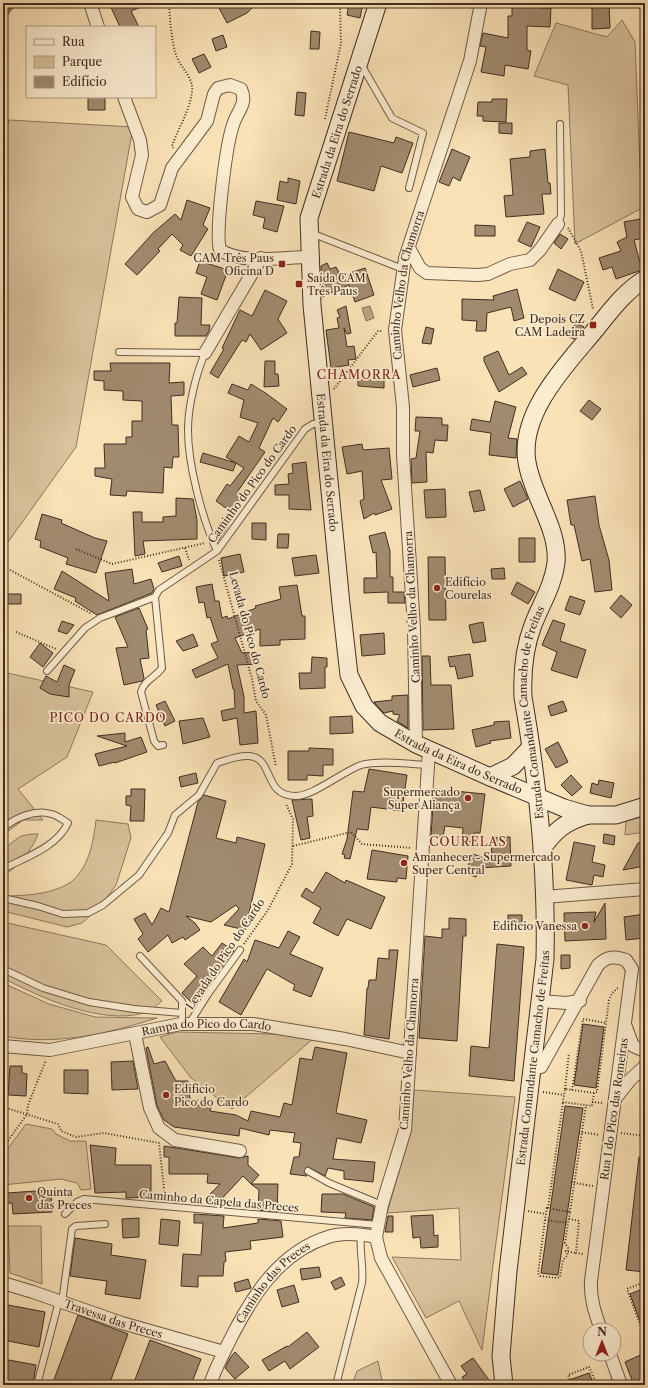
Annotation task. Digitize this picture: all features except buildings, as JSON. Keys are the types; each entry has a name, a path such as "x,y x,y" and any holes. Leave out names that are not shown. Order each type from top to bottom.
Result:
{"main road":[{"name":"Estrada da Eira do Serrado","path":"378,3 309,218 312,305 349,675 355,691 371,715 380,723 425,753 490,777 538,798 588,815"},
{"name":"Estrada Comandante Camacho de Freitas","path":"504,1385 501,1356 508,1271 546,959 542,849 538,798 523,697 522,680 525,654 533,625 552,585 556,561 555,544 529,474 526,459 527,438 540,404 553,382 597,326 631,289 645,279"},
{"path":"490,777 513,766 531,747"},
{"path":"542,849 561,826 575,819 588,815 616,815 645,806"}],"street":[{"path":"90,3 98,26"},
{"name":"Caminho Velho da Chamorra","path":"451,1385 381,1258 377,1231 382,1205 405,1130 423,849 425,753 414,628 402,455 403,407 395,330 402,269 470,61 481,3"},
{"path":"124,98 140,140 142,155 132,197 138,209 147,212 160,205 172,168 207,121 214,94 218,88 230,85 241,89 244,95 244,104 232,131 217,241 220,250 228,254 245,258 310,257"},
{"path":"409,248 420,268 427,273 488,274 510,264 530,260 540,250 560,219"},
{"path":"205,353 261,258"},
{"path":"544,897 645,889"},
{"name":"Rua 1 do Pico das Romeiras","path":"533,1068 541,1066 580,1000 596,969 604,959 618,957 626,960 632,969 631,980 626,1026 610,1131 590,1293 598,1322"},
{"path":"542,1000 566,1003 580,1000"},
{"name":"Rampa do Pico do Cardo","path":"3,1046 50,1050 135,1034 184,1020 252,1024 345,1039 410,1053"},
{"path":"626,1026 633,1046 645,1051"},
{"path":"135,1034 150,1108 159,1128 175,1140 240,1151"},
{"path":"615,1100 630,1080 645,1066"},
{"name":"Caminho das Preces","path":"210,1385 240,1319 258,1290 284,1261 300,1250 328,1237 341,1234 361,1234 377,1231"},
{"name":"Travessa das Preces","path":"3,1283 122,1323 224,1352"},
{"path":"613,1362 621,1385"}],"lane":[{"path":"360,62 392,118 423,133 408,188"},
{"path":"560,124 560,219"},
{"path":"310,233 402,269"},
{"path":"119,352 205,353 195,380 188,429 194,476 212,541 217,551"},
{"name":"Caminho do Pico do Cardo","path":"47,671 85,628 100,618 155,597 159,590 191,567 217,551 305,428 313,424 323,423"},
{"path":"155,597 162,668 143,685 141,692 154,741 158,746 163,745"},
{"path":"3,898 38,906 63,914 88,913 103,905 139,875 168,833 175,815 199,795 216,763 234,757 249,756 261,760 266,768 271,784 280,791 294,796 303,795 344,772 363,765 393,763 425,753"},
{"path":"3,828 30,814 50,813 68,823 64,831 46,847 3,869"},
{"name":"Levada do Pico do Cardo","path":"184,1020 208,994 240,950"},
{"path":"3,969 43,988 89,1002 134,1009 184,1020 182,1001 140,956"},
{"path":"308,1171 329,1183 382,1205"},
{"name":"Caminho da Capela das Preces","path":"65,1214 77,1202 84,1199 168,1206 377,1231"},
{"path":"37,1385 61,1302 72,1229 76,1226 105,1224"},
{"path":"336,1385 362,1283 363,1272 360,1255 361,1234"}],"path":[{"path":"169,3 176,56 186,72 193,90 189,106 172,146 180,157"},
{"path":"323,126 341,43 340,7 338,3"},
{"path":"560,219 581,251 597,326"},
{"path":"321,398 328,397 378,331 395,330"},
{"path":"76,549 112,564 212,541"},
{"path":"185,548 191,567"},
{"name":"Levada do Pico do Cardo","path":"217,551 252,679 256,701 266,715 276,768"},
{"path":"10,570 100,618"},
{"path":"16,632 63,652"},
{"name":"Levada do Pico do Cardo","path":"240,950 268,910 292,864 293,819 280,791"},
{"path":"293,846 351,832 362,844 423,849"},
{"path":"563,1102 592,1106 594,1093 597,1092 606,1023 612,992 631,980"},
{"path":"572,1090 583,1019 606,1023"},
{"path":"3,1148 20,1127 27,1114 28,1105 50,1050"},
{"path":"569,1053 538,1273 540,1276 560,1277 563,1260 567,1256 568,1248 565,1243 568,1219 586,1105"},
{"path":"565,1089 594,1093"},
{"path":"540,1092 564,1095"},
{"path":"3,1107 58,1124 61,1131 76,1136 104,1133 159,1143 164,1191 168,1206"},
{"path":"610,1131 645,1136"},
{"path":"579,1132 594,1134"},
{"path":"571,1182 586,1185"},
{"path":"529,1204 528,1211 546,1214"},
{"path":"548,1208 570,1212"},
{"path":"565,1251 576,1253 579,1221 568,1219"},
{"path":"545,1220 568,1223"},
{"path":"645,1282 627,1289 645,1338"},
{"path":"572,1385 568,1375 589,1367 597,1385"}],"green space":[{"path":"622,20 635,42 640,169 644,207 575,244 568,85 534,76 556,23 607,37"},
{"path":"9,120 133,127 76,447 3,549 3,146"},
{"path":"3,672 93,692 67,757 18,789 43,820 23,820 3,835"},
{"path":"645,816 645,832 625,835 626,821"},
{"path":"96,820 128,824 131,838 116,885 101,906 82,923 67,927 3,911 3,896 44,893 72,881 86,863 93,842"},
{"path":"38,834 28,852 14,868 3,876 3,849 21,836"},
{"path":"3,922 106,945 162,1001 151,1010 144,1013 127,1016 109,1015 72,1008 18,986 3,978"},
{"path":"3,983 49,1004 95,1017 157,1018 119,1029 81,1037 42,1040 3,1036"},
{"path":"177,1032 273,1034 314,1038 232,1109 191,1078 160,1037"},
{"path":"414,1090 515,1097 482,1350 459,1301 426,1318 392,1257 461,1260 459,1208 387,1213 411,1131"},
{"path":"26,1124 52,1129 56,1134 70,1141 86,1141 91,1189 81,1190 77,1183 61,1179 3,1185 3,1155"},
{"path":"8,1226 41,1226 42,1284 10,1273"},
{"path":"378,1361 383,1385 352,1385 357,1371"}],"shaded area":[{"path":"370,306 374,318 366,321 362,308"}],"waterway":[{"path":"3,19 15,3"},
{"path":"3,173 6,184 3,189"}],"place":[{"name":"CAM Três Paus Oficina D","path":"282,264"},
{"name":"Saída CAM Três Paus","path":"299,284"},
{"name":"Depois CZ CAM Ladeira","path":"593,325"},
{"name":"Edifício Courelas","path":"437,588"},
{"name":"Supermercado Super Aliança","path":"468,798"},
{"name":"Amanhecer - Supermercado Super Central","path":"404,863"},
{"name":"Edifício Vanessa","path":"585,926"},
{"name":"Edifício Pico do Cardo","path":"166,1095"},
{"name":"Quinta das Preces","path":"29,1198"}],"district":[{"name":"CHAMORRA","path":"359,375"},
{"name":"PICO DO CARDO","path":"108,718"},
{"name":"COURELAS","path":"468,842"}]}
